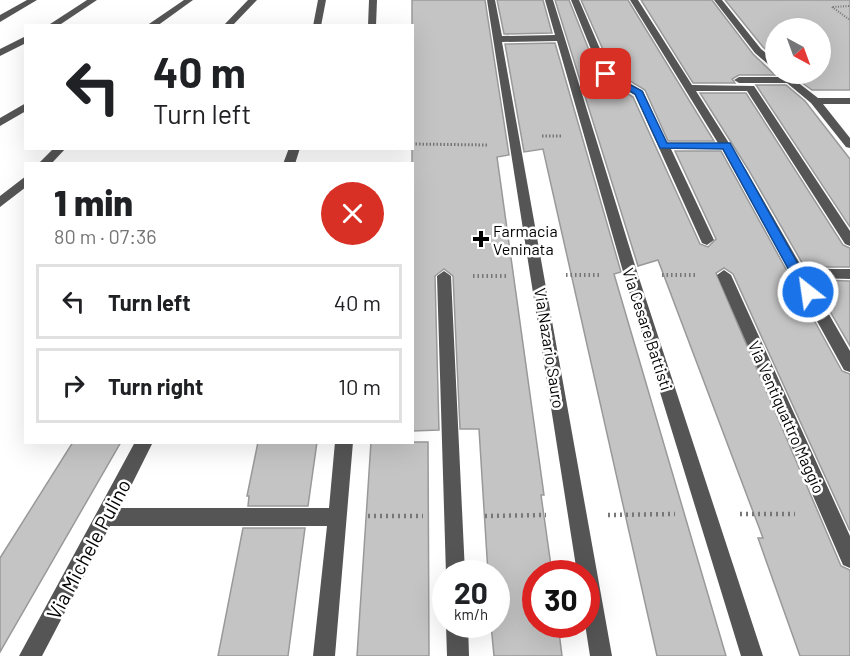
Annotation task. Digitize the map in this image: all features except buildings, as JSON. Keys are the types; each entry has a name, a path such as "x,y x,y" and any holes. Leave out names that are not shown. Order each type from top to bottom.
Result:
{"street":[{"path":"0,19 33,0"},
{"path":"54,24 93,0"},
{"path":"153,24 189,0"},
{"path":"228,24 253,0"},
{"path":"317,24 322,0"},
{"path":"372,24 373,0"},
{"name":"Via Nazario Sauro","path":"491,0 602,656"},
{"name":"Via Cesare Battisti","path":"549,0 589,136 752,656"},
{"path":"575,0 606,74 639,93 707,240"},
{"path":"634,0 662,50 688,84 726,146 850,365"},
{"path":"718,0 765,58"},
{"path":"499,39 560,38"},
{"path":"0,52 24,40"},
{"path":"688,84 765,78"},
{"path":"688,84 750,88 850,241"},
{"path":"794,84 815,101 850,145"},
{"path":"815,101 850,101"},
{"path":"0,123 24,107"},
{"path":"663,146 726,146"},
{"path":"47,160 60,150"},
{"path":"0,203 24,182"},
{"path":"821,274 850,274"},
{"name":"Via Ventiquattro Maggio","path":"724,275 850,558"},
{"path":"444,276 455,560"},
{"name":"Via Michele Pulino","path":"30,656 144,444"},
{"path":"324,656 344,444"},
{"path":"106,517 337,517"},
{"path":"458,638 459,656"}],"path":[{"path":"850,6 832,7 850,20"},
{"path":"414,144 589,136"}],"place":[{"name":"Farmacia Veninata","path":"481,239"}],"route":[{"path":"606,74 639,93 663,146 726,146 808,292"}]}
